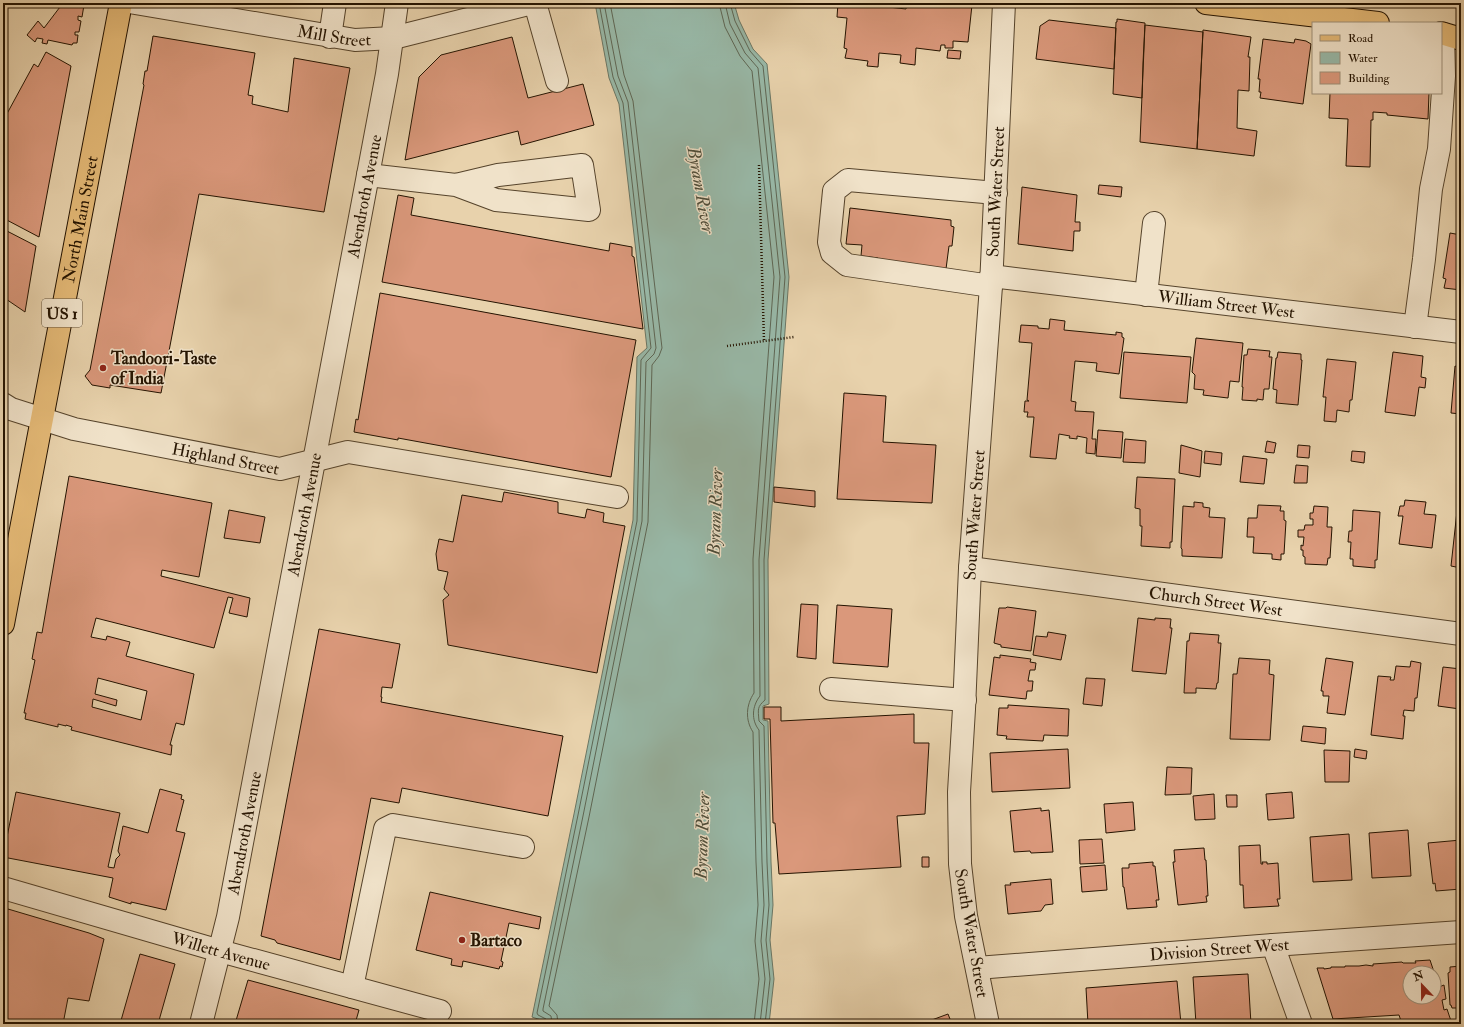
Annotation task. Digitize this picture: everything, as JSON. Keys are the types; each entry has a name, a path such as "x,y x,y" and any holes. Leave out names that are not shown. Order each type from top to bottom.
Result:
{"main road":[{"name":"North Main Street","path":"3,624 121,3"},
{"path":"1206,3 1292,8 1324,16 1370,22"}],"street":[{"name":"Mill Street","path":"135,3 355,40 393,38 533,3"},
{"path":"330,36 335,3"},
{"name":"Abendroth Avenue","path":"201,1024 228,917 368,175 393,38 397,3"},
{"path":"533,3 557,81"},
{"name":"South Water Street","path":"988,1024 966,916 960,864 960,792 970,568 996,193 1004,3"},
{"path":"1415,327 1431,189 1439,149 1448,35"},
{"path":"368,175 456,185 496,200 589,210 582,165 498,175 456,185"},
{"name":"William Street West","path":"996,193 848,180 834,191 829,242 832,253 847,265 991,281 1146,295 1461,332"},
{"path":"1146,295 1154,223"},
{"name":"Highland Street","path":"3,404 11,409 42,420 74,429 280,468 315,461 348,452 617,497"},
{"name":"Church Street West","path":"970,568 1461,634"},
{"path":"831,689 965,700"},
{"path":"352,987 385,828 393,825 523,848"},
{"name":"Willett Avenue","path":"3,888 220,951 440,1011"},
{"name":"Division Street West","path":"977,968 1461,932"},
{"path":"1273,945 1302,1024"}],"path":[{"path":"759,165 764,341"},
{"path":"727,346 794,337"}],"water":[{"name":"Byram River","path":"595,3 734,3 739,20 753,49 767,64 789,277 768,560 769,704 763,706 763,720 768,721 773,905 770,940 774,979 769,1024 543,1024 544,1021 532,1017 633,520 637,357 647,348 619,104 609,78"}],"building":[{"path":"63,3 81,3 84,5 82,17 78,16 78,20 81,21 79,32 75,32 75,35 78,35 77,43 73,43 72,45 48,40 47,44 42,43 43,39 37,38 35,42 27,35 38,21 44,28"},
{"path":"838,3 853,3 906,9 907,3 954,3 972,5 968,42 953,41 953,48 945,48 945,45 941,45 940,51 916,48 915,65 900,63 901,55 879,53 878,67 867,66 868,61 845,58 847,49 844,48 847,18 837,17"},
{"path":"1117,19 1145,23 1142,98 1113,94"},
{"path":"1049,20 1116,28 1114,69 1036,59 1040,26"},
{"path":"1145,25 1203,32 1197,149 1140,142"},
{"path":"1203,30 1251,37 1248,57 1250,57 1249,91 1238,90 1237,128 1257,131 1254,156 1197,149"},
{"path":"153,36 255,53 248,95 253,96 252,104 288,112 294,58 350,68 324,212 199,194 161,393 110,385 110,388 92,385 85,376 90,370 144,85 145,71 147,71"},
{"path":"512,37 528,98 583,84 594,125 521,145 518,131 405,160 419,77 441,55"},
{"path":"1263,39 1294,43 1295,39 1306,41 1311,44 1303,104 1260,98 1260,79 1258,79"},
{"path":"948,50 961,51 960,59 947,58"},
{"path":"46,52 71,66 39,237 3,218 3,121 34,64 38,67"},
{"path":"1330,94 1429,94 1428,119 1387,115 1387,113 1373,112 1373,120 1371,120 1370,167 1346,166 1348,119 1329,118"},
{"path":"1099,185 1122,187 1121,197 1098,194"},
{"path":"1022,187 1077,195 1075,222 1080,222 1080,231 1074,231 1073,251 1018,244"},
{"path":"398,195 414,198 411,215 609,251 610,243 632,247 643,329 382,282"},
{"path":"850,208 951,220 951,226 954,227 952,246 949,246 946,269 878,261 878,258 861,256 862,245 846,244"},
{"path":"5,230 36,246 25,312 3,297 3,233"},
{"path":"1450,233 1461,235 1461,290 1444,288 1446,279 1443,278"},
{"path":"380,293 636,340 611,477 398,438 398,440 354,432 356,419 358,420"},
{"path":"1050,319 1065,321 1064,330 1116,335 1116,332 1122,333 1122,337 1124,338 1119,374 1096,371 1097,363 1075,361 1071,401 1076,402 1075,411 1094,412 1092,439 1096,439 1095,454 1086,453 1087,438 1077,436 1077,439 1069,438 1070,436 1059,434 1056,459 1030,457 1034,417 1027,417 1028,412 1024,412 1025,401 1029,401 1027,400 1032,343 1019,342 1021,325 1038,326 1038,328 1049,329"},
{"path":"1196,338 1243,343 1239,382 1230,381 1228,398 1203,395 1204,390 1194,389 1195,375 1192,372"},
{"path":"1248,349 1270,351 1269,357 1272,357 1269,389 1264,389 1263,400 1242,400 1244,355 1247,355"},
{"path":"1124,352 1191,357 1187,403 1120,398"},
{"path":"1278,352 1301,354 1302,360 1298,405 1276,403 1277,390 1273,389"},
{"path":"1393,352 1423,356 1421,377 1426,378 1425,388 1419,387 1415,416 1385,412"},
{"path":"1327,359 1356,362 1352,400 1350,400 1349,412 1337,410 1336,422 1324,421 1326,397 1323,397"},
{"path":"1459,360 1461,360 1461,414 1451,413 1455,366 1458,367"},
{"path":"844,393 886,396 883,442 936,445 932,503 837,499"},
{"path":"1098,430 1123,432 1121,458 1096,456"},
{"path":"1125,439 1146,441 1145,463 1123,462"},
{"path":"1267,441 1276,443 1274,453 1265,452"},
{"path":"1181,445 1202,451 1200,477 1179,473"},
{"path":"1298,445 1310,446 1309,458 1297,457"},
{"path":"1205,451 1222,453 1221,465 1204,463"},
{"path":"1352,451 1365,452 1364,463 1351,461"},
{"path":"1243,456 1267,459 1264,484 1240,482"},
{"path":"1296,465 1308,466 1307,483 1294,483"},
{"path":"69,476 212,503 199,577 162,570 161,576 250,598 247,617 229,613 233,598 228,597 214,648 96,618 91,637 106,640 107,636 130,642 126,656 194,674 184,725 176,723 170,745 172,745 171,755 71,730 72,727 66,725 58,724 58,727 25,719 26,713 24,713 35,660 32,659 37,632 42,633","holes":["98,678 147,691 141,720 92,707 93,699 116,706 117,700 95,694"]},
{"path":"1137,477 1175,479 1172,542 1170,542 1170,548 1141,546 1142,526 1140,526 1140,509 1135,508"},
{"path":"774,487 815,491 815,507 774,502"},
{"path":"504,492 558,502 558,513 585,518 587,509 604,513 603,522 625,526 597,673 448,645 443,600 449,595 444,589 448,572 438,570 436,554 439,539 453,542 462,495 502,502"},
{"path":"1405,500 1426,502 1424,514 1436,515 1432,548 1399,544 1403,516 1398,516 1400,506 1404,506"},
{"path":"1194,502 1203,503 1203,507 1210,508 1209,517 1225,518 1222,558 1182,556 1183,506 1194,507"},
{"path":"1258,505 1281,506 1280,511 1284,511 1284,520 1286,521 1284,554 1281,554 1281,560 1272,559 1272,554 1253,553 1254,537 1247,537 1248,518 1257,518"},
{"path":"1314,506 1328,507 1327,527 1332,527 1330,558 1328,558 1327,565 1305,564 1303,550 1301,550 1304,537 1298,537 1298,530 1304,530 1305,525 1313,525 1313,519 1310,519 1310,513 1313,513"},
{"path":"229,510 265,517 260,543 224,538"},
{"path":"1353,510 1380,512 1377,560 1375,560 1375,568 1353,566 1353,559 1350,559 1351,542 1348,542 1349,531 1352,531"},
{"path":"1457,511 1461,511 1461,568 1451,566"},
{"path":"801,604 818,605 816,659 797,657"},
{"path":"837,605 892,609 888,667 833,663"},
{"path":"1007,607 1036,611 1031,651 1001,647 1001,645 994,643 999,608"},
{"path":"1138,618 1155,620 1155,618 1171,619 1170,628 1172,628 1166,674 1132,671"},
{"path":"319,629 400,644 392,688 382,687 381,702 563,736 548,816 402,788 399,803 371,798 340,960 277,943 275,940 261,936"},
{"path":"1048,632 1066,635 1061,660 1033,655 1036,636 1047,637"},
{"path":"1190,633 1219,635 1218,643 1221,643 1218,683 1216,689 1196,688 1196,693 1184,693 1187,641 1189,641"},
{"path":"1000,655 1031,659 1030,662 1036,663 1035,670 1030,670 1028,681 1033,681 1032,691 1027,691 1026,699 989,695 994,657 1000,658"},
{"path":"1239,658 1270,660 1269,674 1274,675 1270,740 1230,739 1233,674 1237,674"},
{"path":"1326,658 1353,662 1345,715 1327,713 1329,696 1323,696 1323,691 1321,691"},
{"path":"1411,661 1421,663 1414,711 1404,710 1403,716 1405,716 1403,739 1371,735 1378,676 1391,677 1390,680 1394,680 1396,666 1410,667"},
{"path":"1443,667 1461,669 1461,712 1460,709 1438,706"},
{"path":"1086,678 1105,679 1102,706 1083,704"},
{"path":"1008,705 1069,709 1068,736 1044,735 1043,741 1006,739 1007,736 997,735 999,708 1008,708"},
{"path":"764,707 781,707 781,721 914,714 914,743 929,743 925,814 897,816 901,867 779,874 775,823 773,823 770,719 764,719"},
{"path":"1303,726 1326,728 1325,744 1301,741"},
{"path":"1068,749 1070,788 992,792 990,753"},
{"path":"1355,749 1367,751 1366,759 1354,757"},
{"path":"1324,750 1350,751 1349,782 1325,782"},
{"path":"1167,767 1192,768 1191,794 1165,795"},
{"path":"160,789 182,795 181,799 184,800 176,831 185,833 166,910 131,902 131,904 109,897 113,878 3,857 16,792 120,813 108,867 114,868 116,859 120,855 118,851 123,826 148,833"},
{"path":"1292,792 1294,818 1268,820 1266,794"},
{"path":"1214,794 1215,819 1195,820 1193,796"},
{"path":"1226,795 1237,795 1237,807 1227,807"},
{"path":"1133,802 1135,830 1106,833 1104,804"},
{"path":"1041,808 1041,811 1049,810 1053,852 1014,852 1010,811"},
{"path":"1408,830 1411,876 1372,878 1369,833"},
{"path":"1349,834 1352,880 1313,882 1310,837"},
{"path":"1102,839 1104,863 1080,864 1079,840"},
{"path":"1461,840 1461,889 1436,891 1435,883 1433,884 1428,843"},
{"path":"1260,845 1261,864 1263,864 1262,862 1267,862 1267,864 1278,863 1280,899 1277,899 1279,906 1244,908 1243,885 1240,885 1239,846"},
{"path":"1204,848 1208,896 1206,896 1207,902 1178,905 1173,862 1175,862 1174,850"},
{"path":"922,857 929,857 929,867 922,867"},
{"path":"1153,862 1153,866 1155,866 1159,900 1156,900 1157,907 1127,909 1123,887 1122,868 1129,868 1129,864"},
{"path":"1105,865 1107,890 1082,892 1080,867"},
{"path":"1051,879 1053,904 1045,905 1041,911 1008,914 1005,885 1011,885 1010,883"},
{"name":"Bartaco","path":"430,892 541,917 539,929 509,923 501,961 503,962 502,967 500,966 499,969 463,961 462,967 451,965 452,959 416,950"},
{"path":"8,909 89,933 104,939 89,1001 68,998 63,1024 3,1024 3,910 7,911"},
{"path":"140,954 175,964 158,1024 120,1024"},
{"path":"1430,960 1432,965 1402,965 1402,1005 1442,1005 1442,1000 1444,1010 1447,1009 1452,1024 1402,1024 1399,1015 1333,1019 1317,968 1324,969 1331,967 1366,965 1373,966 1373,964 1402,962 1416,963 1415,961"},
{"path":"1461,966 1460,1012 1460,1008 1452,1008 1450,1005 1448,973 1450,972 1450,967"},
{"path":"1248,974 1251,1024 1196,1024 1193,977"},
{"path":"248,980 359,1010 355,1024 235,1024"},
{"path":"1177,981 1181,1024 1088,1024 1086,988"},
{"path":"1444,985 1446,999 1442,1000 1442,986"},
{"path":"948,1014 952,1024 921,1024"}],"place":[{"name":"Tandoori-Taste of India","path":"103,368"},
{"name":"Bartaco","path":"462,940"}]}
